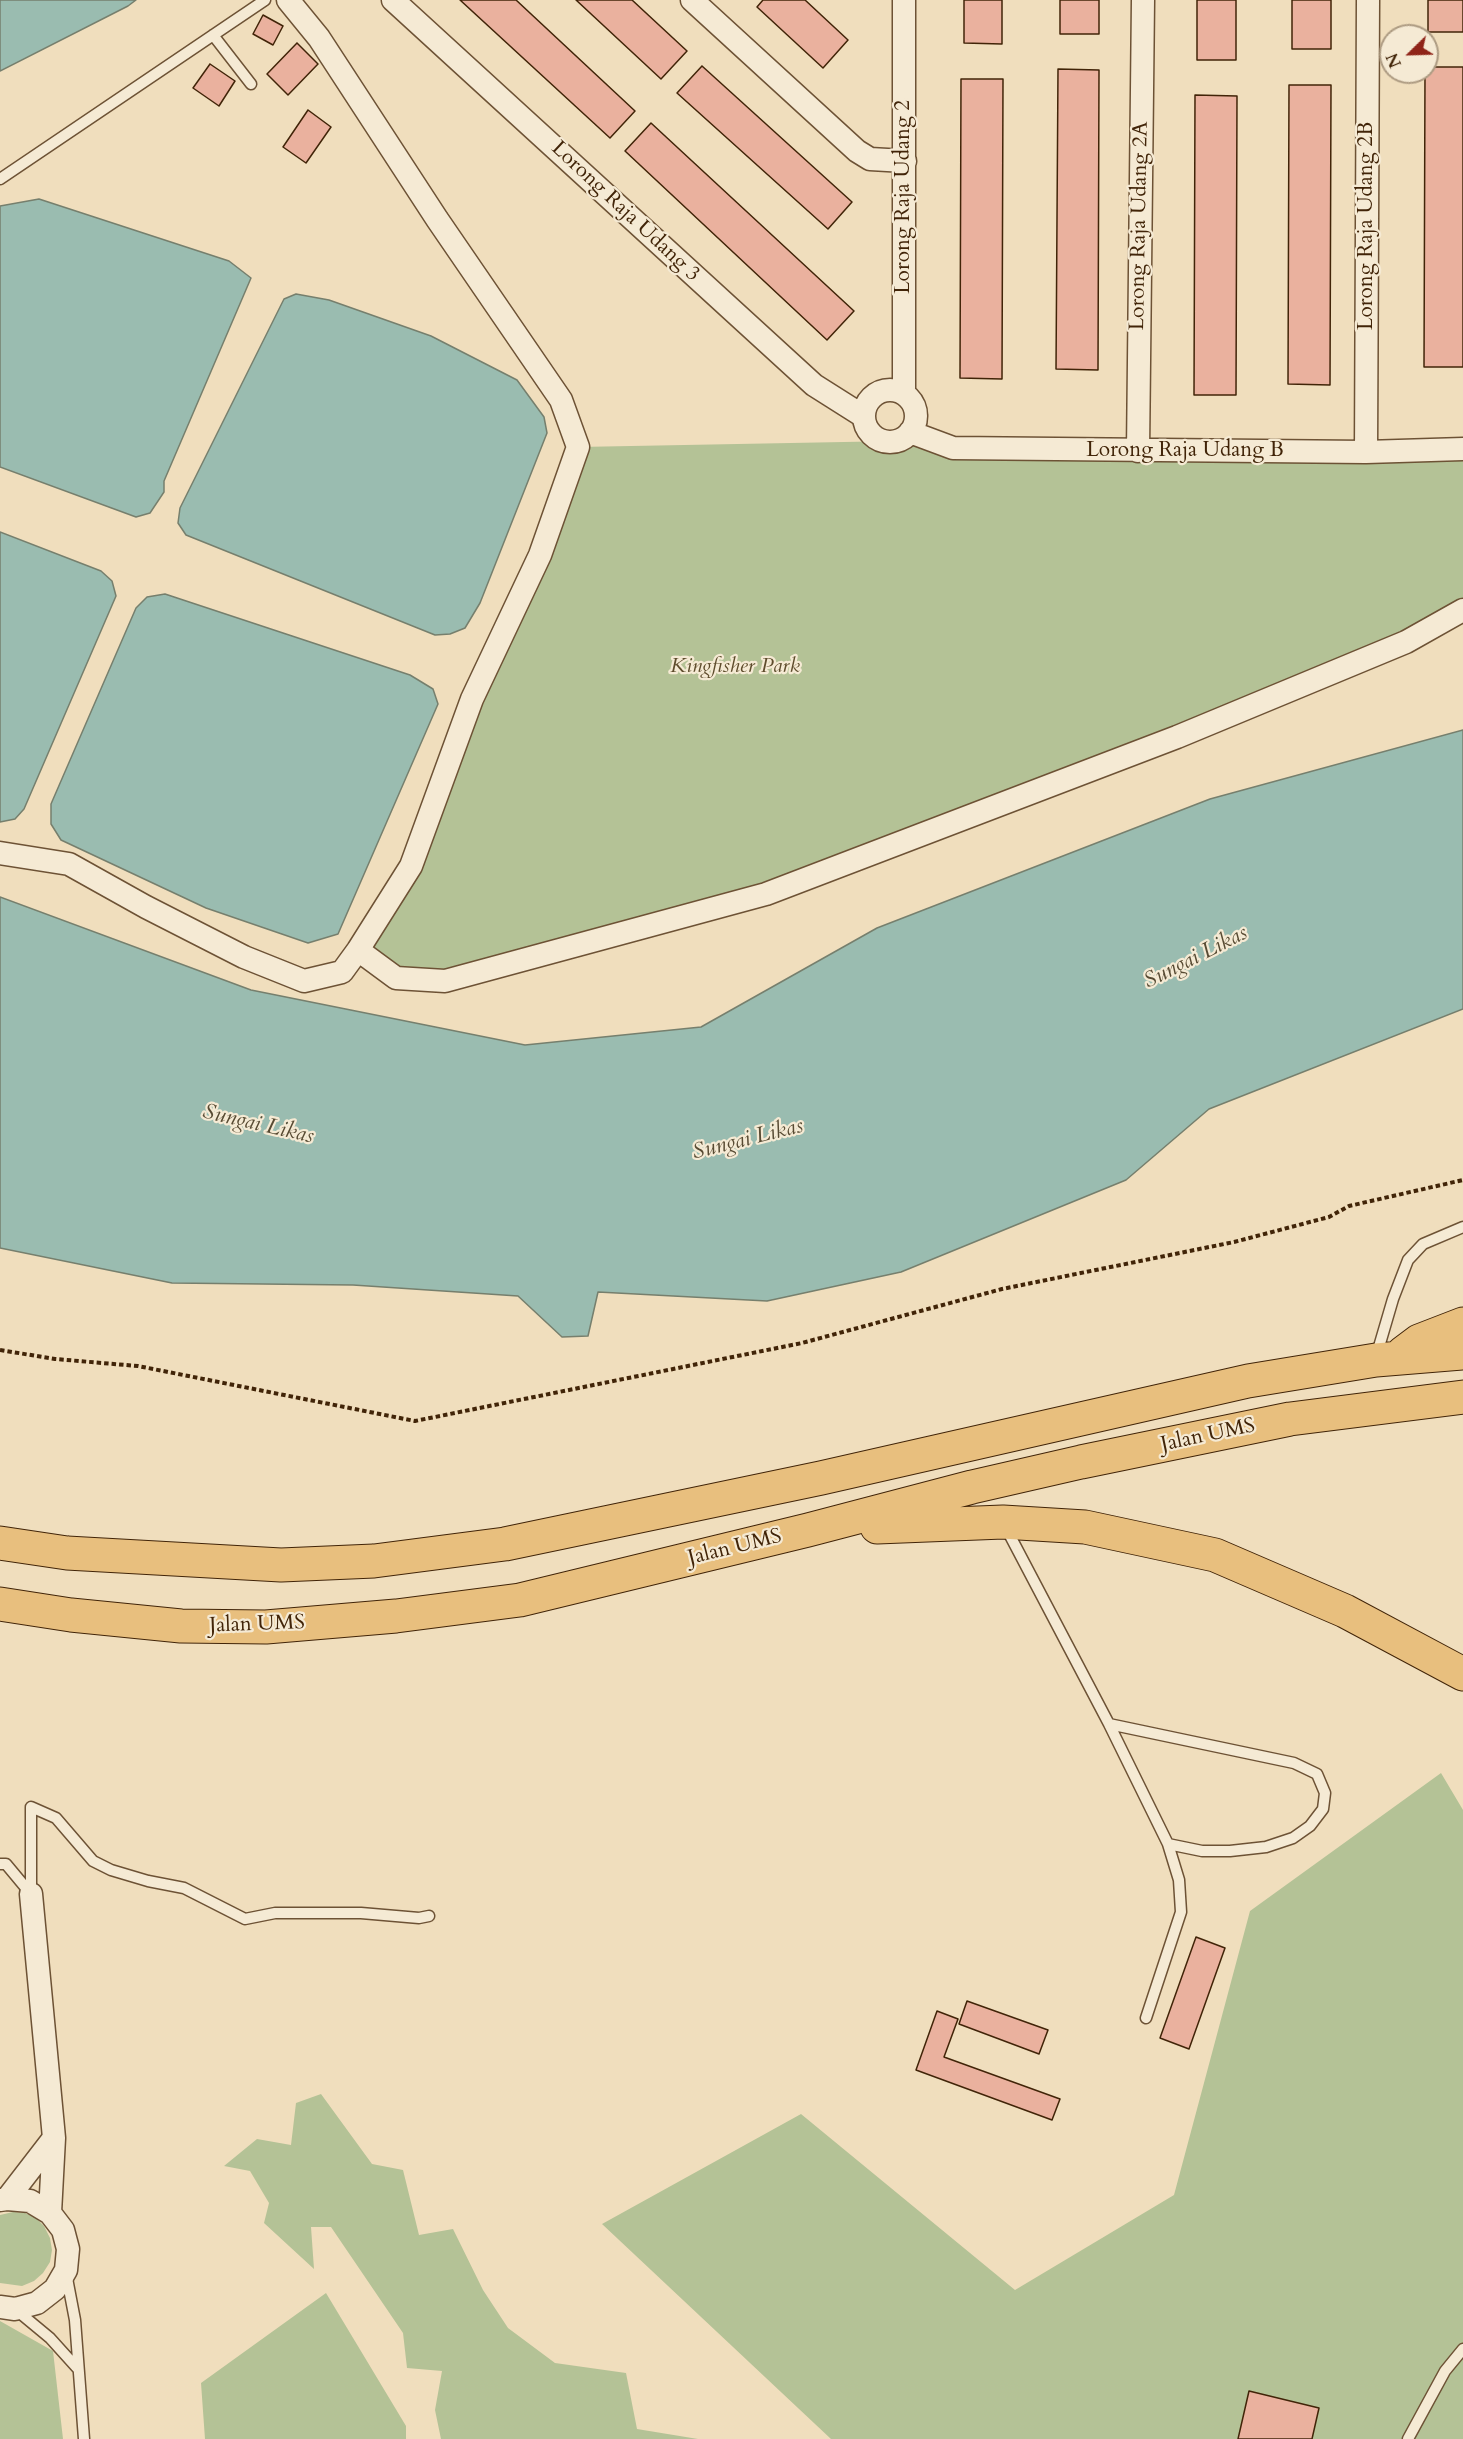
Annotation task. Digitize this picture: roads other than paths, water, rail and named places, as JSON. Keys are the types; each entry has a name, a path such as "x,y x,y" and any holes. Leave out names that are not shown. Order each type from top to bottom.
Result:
{"highway":[{"path":"1386,1359 1419,1341 1463,1324"},
{"name":"Jalan UMS","path":"0,1543 67,1553 281,1565 374,1561 494,1546 821,1478 1248,1381 1386,1359 1463,1353"},
{"name":"Jalan UMS","path":"0,1604 72,1615 181,1626 266,1627 396,1616 520,1600 808,1530 972,1486 1290,1419 1463,1397"},
{"path":"808,1530 955,1522 1003,1522 1085,1527 1215,1555 1345,1611 1463,1674"}],"street":[{"path":"0,853 69,864 146,907 244,957 304,981 342,972 411,866 472,699 540,555 578,447 561,400 437,219 319,38 288,0"},
{"name":"Lorong Raja Udang 3","path":"393,0 814,386 863,416"},
{"path":"692,0 857,151 870,159 905,161"},
{"name":"Lorong Raja Udang 2","path":"904,0 904,393"},
{"name":"Lorong Raja Udang 2A","path":"1138,451 1143,0"},
{"name":"Lorong Raja Udang 2B","path":"1366,452 1368,0"},
{"path":"885,389 904,393 914,404 916,419 910,432 897,441 881,441 868,431 863,416 869,398 885,389"},
{"name":"Lorong Raja Udang B","path":"910,432 953,448 1366,452 1463,449"},
{"path":"358,950 396,978 445,981 766,894 1177,737 1406,642 1463,610"},
{"path":"31,1894 54,2138 50,2213"},
{"path":"3,2200 54,2138"},
{"path":"3,2200 30,2201 50,2213 63,2230 68,2249 66,2270 54,2289 37,2304 7,2308"}],"lane":[{"path":"0,178 265,0"},
{"path":"213,35 251,84"},
{"path":"1386,1359 1394,1299 1408,1260 1423,1244 1463,1227"},
{"path":"1003,1522 1109,1724 1168,1844 1179,1880 1181,1912 1146,2018"},
{"path":"1109,1724 1294,1763 1317,1774 1325,1792 1323,1809 1310,1826 1293,1838 1266,1847 1202,1851 1168,1844"},
{"path":"31,1894 31,1807 56,1818 93,1861 111,1870 148,1881 184,1888 245,1919 276,1913 361,1913 419,1918 429,1916"},
{"path":"0,1864 6,1864 31,1894"},
{"path":"66,2270 75,2320 84,2439"},
{"path":"7,2308 50,2338 78,2369"},
{"path":"1408,2439 1445,2371 1463,2349"}],"water":[{"path":"0,0 136,0 0,71"},
{"path":"39,199 229,261 251,278 164,481 164,492 150,513 136,517 0,467 0,206"},
{"path":"296,294 329,300 431,336 517,380 544,417 547,433 480,603 465,628 450,634 435,635 186,535 178,523 180,508 284,299"},
{"path":"0,532 101,571 112,581 116,596 24,809 15,819 0,822"},
{"path":"165,594 410,675 433,689 438,704 338,934 308,943 206,908 61,840 51,824 51,804 136,608 147,597"},
{"name":"Sungai Likas","path":"1463,730 1463,1009 1209,1109 1126,1180 901,1272 767,1301 598,1292 588,1336 562,1337 518,1296 353,1285 172,1283 0,1248 0,897 251,990 525,1045 701,1027 877,928 1210,799"}],"park label":[{"name":"Kingfisher Park","path":"735,667"}]}
